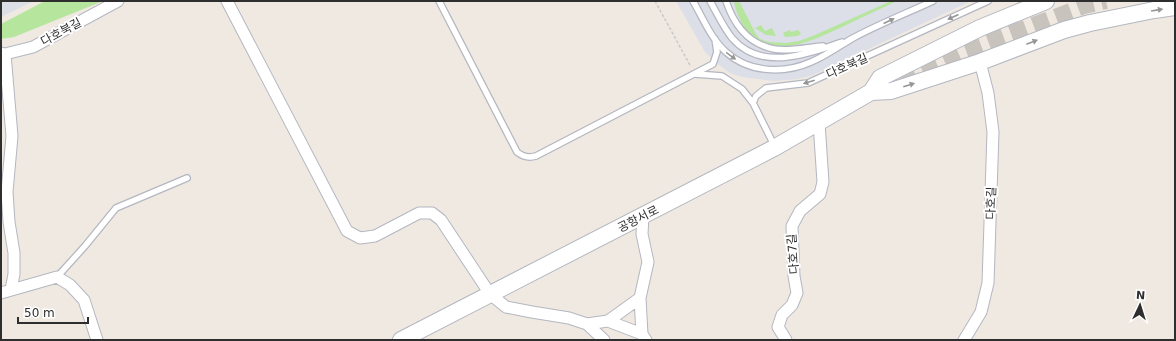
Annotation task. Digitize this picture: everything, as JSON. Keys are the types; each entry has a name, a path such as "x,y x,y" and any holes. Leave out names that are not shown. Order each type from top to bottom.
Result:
{"street":[{"name":"다호북길","path":"2,55 33,47 118,1"},
{"path":"227,1 347,232 360,238 375,236 419,213 432,213 441,220 490,294 506,307 570,318 587,324 604,340"},
{"path":"871,92 880,78 980,28 1046,1"},
{"path":"871,92 891,91 980,62 1064,30 1175,7"},
{"path":"2,55 12,136 7,192 9,222 14,253 14,274 6,291"},
{"name":"다호길","path":"964,340 981,312 988,283 993,132 988,93 980,62"},
{"name":"공항서로","path":"401,340 775,148 871,92"},
{"name":"다호7길","path":"786,340 778,327 782,315 792,305 798,293 794,276 792,226 800,211 820,194 823,182 818,123"},
{"path":"608,321 644,337 640,298 648,262 642,234 642,216"},
{"path":"6,291 56,277 70,285 84,300 97,340"},
{"path":"587,324 608,321 640,298"}],"lane":[{"path":"439,1 517,152 521,156 530,158 713,64 717,52 715,39"},
{"path":"693,1 715,39 725,51 734,58 754,67 770,70 798,67 812,62 854,38 933,1"},
{"path":"710,1 732,38 750,51 766,57 784,58 806,54 854,38"},
{"path":"726,1 730,13 746,37 756,43 774,49 832,45"},
{"name":"다호북길","path":"753,103 756,96 766,88 808,83 988,1"},
{"path":"694,74 722,76 742,89 753,103 775,148"},
{"path":"56,277 85,246 116,208 187,178"}],"path":[{"path":"655,1 694,74"}],"shaded area":[{"path":"1,1 34,1 1,17"},
{"path":"676,1 971,1 813,75 798,79 773,81 742,77 730,73 718,64 705,52"}],"green space":[{"path":"45,1 103,1 14,37 1,39 1,24"},
{"path":"734,1 739,1 760,39 769,42 786,43 799,41 815,35 891,1 897,1 832,32 792,46 778,47 766,44 754,38 742,24 736,11"},
{"path":"761,25 765,31 772,28 776,36 766,35 755,28"},
{"path":"790,30 791,32 798,30 801,34 797,36 785,37 783,33"}],"tunnel":[{"path":"878,89 959,53 1084,6 1106,1"}]}
